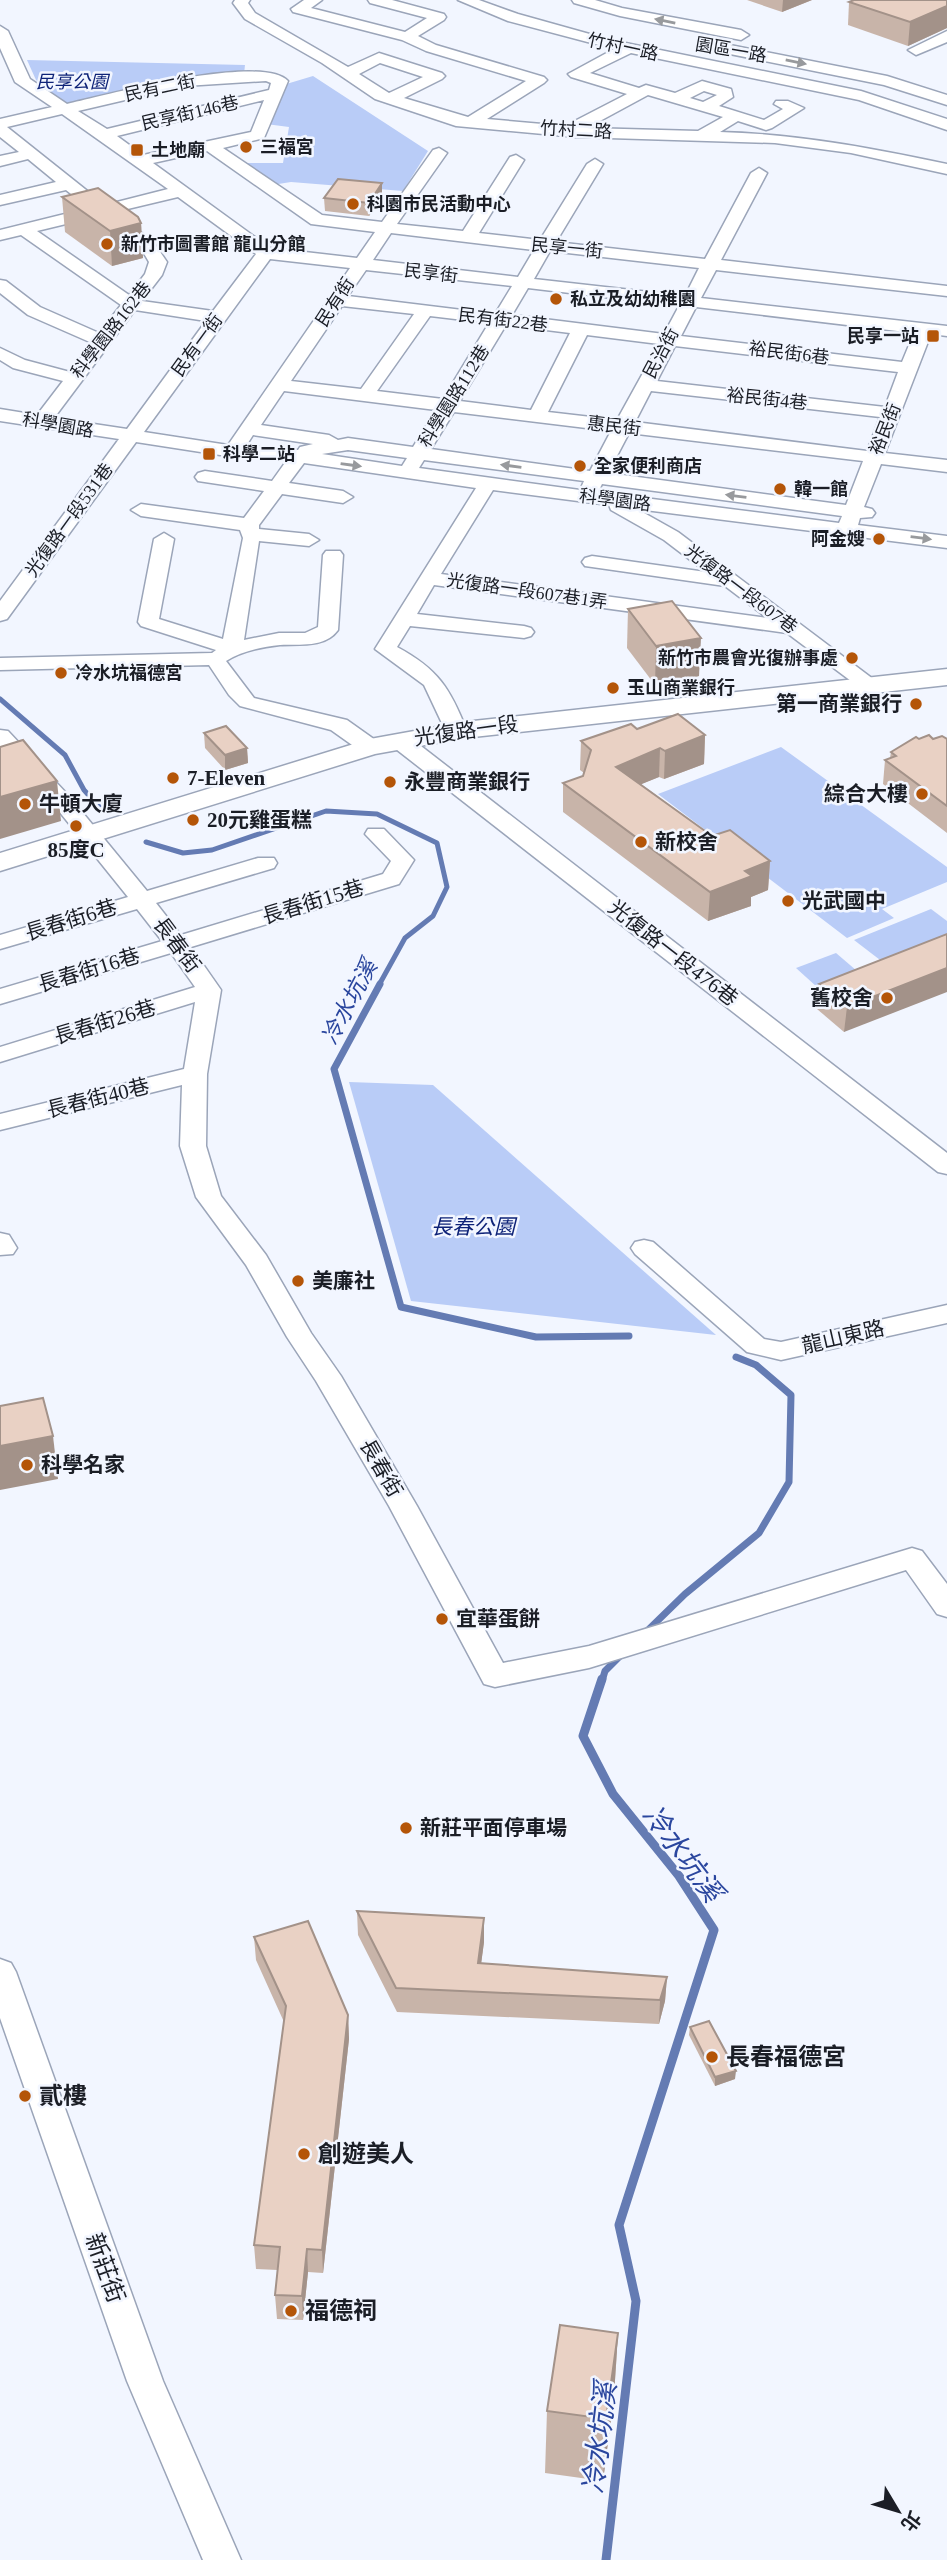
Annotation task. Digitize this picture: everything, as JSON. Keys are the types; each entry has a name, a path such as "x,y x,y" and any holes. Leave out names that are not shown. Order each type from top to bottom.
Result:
{"main road":[{"name":"光復路一段","path":"0,862 370,747 400,741 456,731 947,677"}],"street":[{"name":"竹村二路","path":"243,0 240,3 250,16 381,96 456,121 568,131 775,138 850,148 947,169"},
{"path":"315,0 298,9 401,36 431,48 539,80 471,122"},
{"path":"372,47 439,17 375,0"},
{"name":"竹村一路","path":"465,0 512,19 629,48 864,96 947,125"},
{"name":"園區一路","path":"579,0 620,12 757,38"},
{"path":"524,4 592,25 640,34"},
{"path":"287,37 329,17"},
{"path":"343,39 366,27"},
{"path":"0,32 23,82 104,134 265,253"},
{"path":"916,50 947,36"},
{"name":"園區一路","path":"689,42 887,81 947,100"},
{"path":"629,48 576,74 640,93"},
{"path":"845,56 906,70"},
{"path":"347,74 379,58 437,76 390,99"},
{"path":"430,74 463,58"},
{"path":"676,99 730,68"},
{"name":"民有二街","path":"0,127 65,109 208,78 268,76 278,87"},
{"path":"702,86 724,92 725,97 705,107"},
{"path":"140,161 258,135 278,87"},
{"name":"民享街146巷","path":"104,134 278,87"},
{"path":"568,131 646,90 766,125 796,108 782,104"},
{"path":"703,135 736,116"},
{"path":"0,127 104,210"},
{"name":"民享一街","path":"210,146 317,220 947,291"},
{"path":"0,161 31,153"},
{"name":"民有街","path":"233,451 280,385 383,228 439,153"},
{"path":"468,237 516,160"},
{"path":"524,284 595,164"},
{"name":"民治街","path":"585,496 759,173"},
{"path":"0,200 69,184"},
{"path":"0,235 182,191"},
{"name":"科學園路162巷","path":"40,423 153,275 158,262 148,247 104,210"},
{"path":"23,229 130,304 217,317"},
{"name":"民享街","path":"265,253 947,331"},
{"name":"民有一街","path":"129,437 265,253"},
{"name":"科學園路112巷","path":"407,472 524,284"},
{"path":"0,285 34,311 102,341"},
{"name":"民有街22巷","path":"337,300 670,339"},
{"path":"365,396 426,310"},
{"path":"537,416 581,329"},
{"name":"裕民街","path":"849,520 924,330"},
{"name":"裕民街6巷","path":"670,339 909,368"},
{"path":"0,353 19,364 74,378"},
{"name":"惠民街","path":"280,385 947,466"},
{"name":"裕民街4巷","path":"644,386 891,414"},
{"name":"科學園路","path":"0,415 129,437 291,456 607,500 849,520 947,523"},
{"name":"科學園路","path":"249,429 595,478 849,520 947,542"},
{"name":"光復路一段531巷","path":"3,606 129,437"},
{"name":"科學園路","path":"291,456 348,444"},
{"path":"291,456 249,533 224,654 236,691 247,702 339,725 370,747"},
{"path":"205,477 343,497"},
{"path":"428,578 488,484"},
{"name":"光復路一段607巷","path":"607,500 671,536 870,686"},
{"path":"141,510 250,534 309,540"},
{"path":"634,606 671,536"},
{"path":"164,539 148,622 224,654"},
{"path":"0,664 224,654 279,639 308,639 328,630 334,555"},
{"path":"592,562 732,582"},
{"name":"光復路一段607巷1弄","path":"524,632 404,618 428,578 793,628"},
{"path":"404,618 385,649 419,666 439,688 456,731"},
{"name":"長春街","path":"0,736 20,766 89,834 178,942 209,990 195,1074 193,1146 209,1197 257,1261 300,1337 345,1407 495,1676 589,1657 912,1558 947,1606"},
{"name":"光復路一段476巷","path":"400,741 947,1166"},
{"name":"長春街15巷","path":"178,942 391,879 403,860 376,834"},
{"name":"長春街6巷","path":"0,942 266,863"},
{"name":"長春街16巷","path":"0,998 178,942"},
{"name":"長春街26巷","path":"0,1055 209,990"},
{"name":"長春街40巷","path":"0,1122 195,1074"},
{"name":"龍山東路","path":"644,1248 755,1346 781,1351 947,1314"},
{"name":"新莊街","path":"0,1972 145,2381 222,2560"}],"green space":[{"name":"民享公園","path":"27,60 245,65 244,74 67,106 36,80"},
{"path":"313,76 428,151 403,191 291,182 272,185 246,163 283,163 289,127 266,124 283,85"},
{"path":"781,747 947,867 947,882 882,909 894,918 847,938 658,794"},
{"path":"931,909 947,921 947,938 884,963 854,940"},
{"path":"836,953 857,971 817,987 796,968"},
{"name":"長春公園","path":"349,1082 433,1085 716,1335 411,1301"}],"building":[{"path":"947,0 947,6 910,22 849,2"},
{"path":"338,179 382,183 369,203 324,198"},
{"path":"98,188 138,217 141,223 110,231 62,197"},
{"path":"672,601 701,638 656,646 628,609"},
{"path":"678,714 705,735 665,751 660,748 616,767 712,836 730,830 770,861 745,871 752,876 710,892 563,783 583,776 591,750 581,741 631,724 637,729"},
{"path":"226,726 247,748 225,755 204,733"},
{"path":"929,735 933,739 942,736 947,739 947,806 885,760 896,756 891,752 916,737 919,739"},
{"path":"23,740 57,781 0,797 0,747"},
{"path":"947,934 947,968 847,1007 819,984"},
{"path":"43,1398 53,1436 0,1446 0,1406"},
{"path":"357,1911 484,1918 478,1963 667,1977 660,2000 396,1988"},
{"name":"創遊美人","path":"308,1921 348,2015 322,2250 307,2249 302,2296 275,2295 280,2247 254,2245 286,2006 254,1937"},
{"name":"長春福德宮","path":"709,2021 736,2071 715,2077 690,2027"},
{"path":"560,2325 618,2333 606,2419 547,2411"}],"waterway":[{"name":"冷水坑溪","path":"0,699 65,755 84,790 102,810"},
{"name":"冷水坑溪","path":"146,842 183,853 212,850 326,811 377,814 437,843 447,887 433,916 405,938 379,985"},
{"name":"冷水坑溪","path":"380,984 334,1069 401,1307 536,1337 629,1336"},
{"name":"冷水坑溪","path":"645,1633 685,1594 759,1533 789,1482 791,1395 756,1365 736,1357"},
{"name":"冷水坑溪","path":"602,1681 605,1671 623,1653"},
{"name":"冷水坑溪","path":"602,1679 583,1736 613,1794 679,1876 714,1930 619,2225 636,2301 606,2560"}],"place":[{"name":"三福宮","path":"246,147"},
{"name":"土地廟","path":"137,150"},
{"name":"科園市民活動中心","path":"353,204"},
{"name":"新竹市圖書館 龍山分館","path":"107,244"},
{"name":"私立及幼幼稚園","path":"556,299"},
{"name":"民享一站","path":"933,336"},
{"name":"科學二站","path":"209,454"},
{"name":"全家便利商店","path":"580,466"},
{"name":"韓一館","path":"780,489"},
{"name":"阿金嫂","path":"879,539"},
{"name":"新竹市農會光復辦事處","path":"852,658"},
{"name":"冷水坑福德宮","path":"61,673"},
{"name":"玉山商業銀行","path":"613,688"},
{"name":"第一商業銀行","path":"916,704"},
{"name":"7-Eleven","path":"173,778"},
{"name":"永豐商業銀行","path":"390,782"},
{"name":"綜合大樓","path":"922,794"},
{"name":"牛頓大廈","path":"25,804"},
{"name":"20元雞蛋糕","path":"193,820"},
{"name":"85度C","path":"76,826"},
{"name":"新校舍","path":"641,842"},
{"name":"光武國中","path":"788,901"},
{"name":"舊校舍","path":"887,998"},
{"name":"美廉社","path":"298,1281"},
{"name":"科學名家","path":"27,1465"},
{"name":"宜華蛋餅","path":"442,1619"},
{"name":"新莊平面停車場","path":"406,1828"},
{"name":"長春福德宮","path":"712,2057"},
{"name":"貳樓","path":"25,2096"},
{"name":"創遊美人","path":"304,2154"},
{"name":"福德祠","path":"291,2311"}]}
